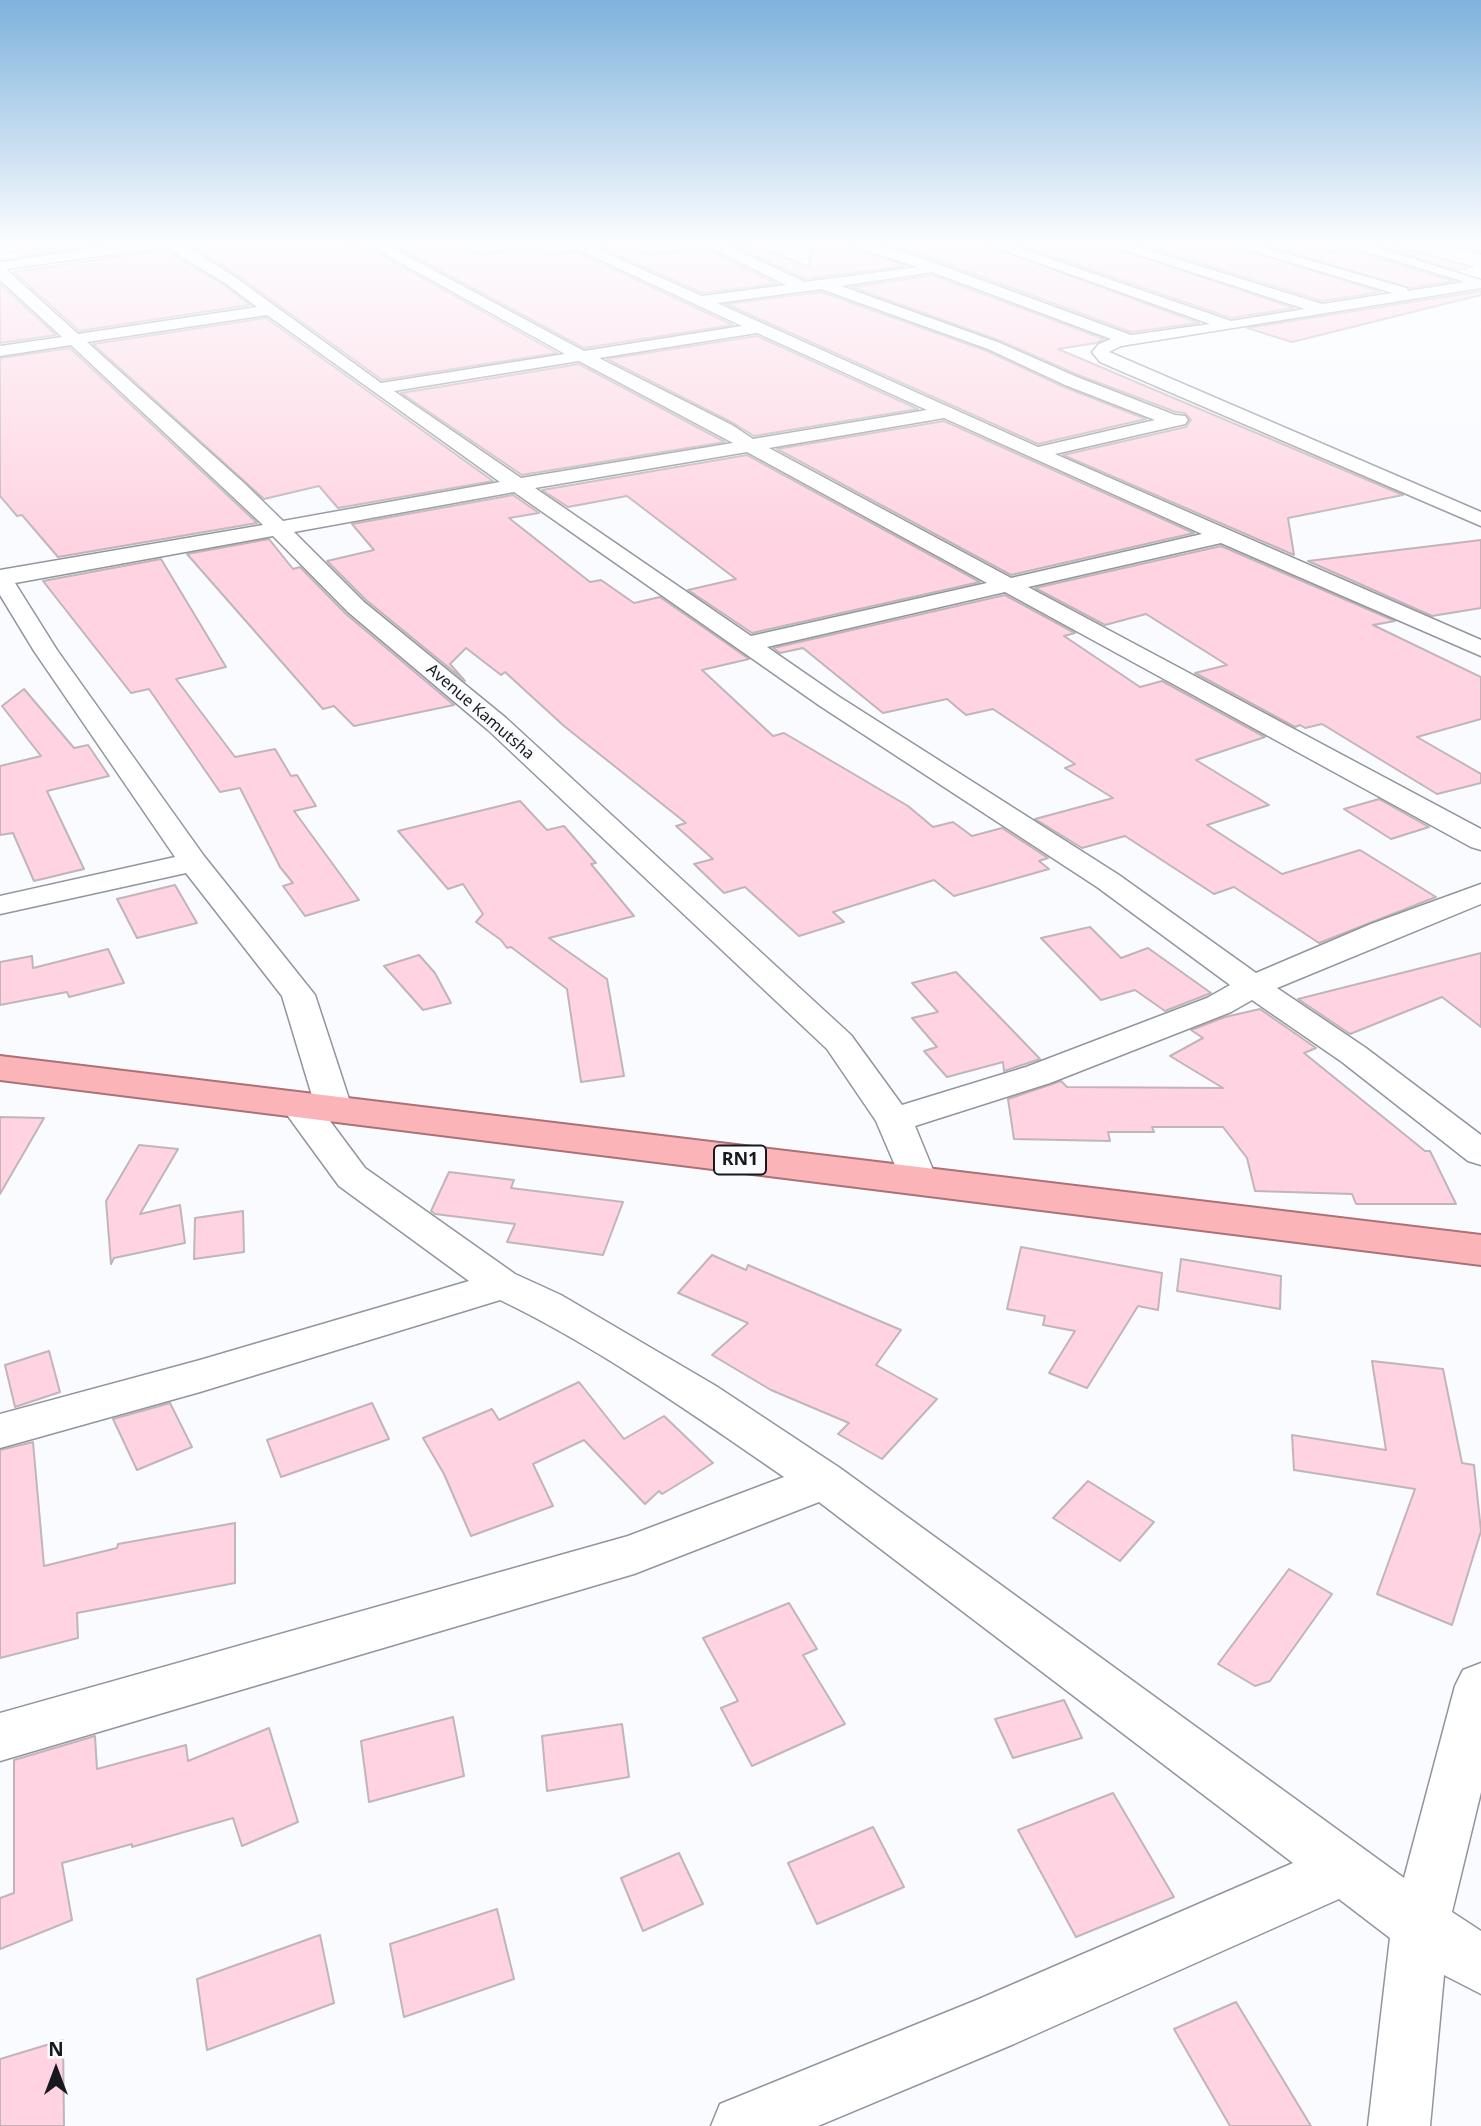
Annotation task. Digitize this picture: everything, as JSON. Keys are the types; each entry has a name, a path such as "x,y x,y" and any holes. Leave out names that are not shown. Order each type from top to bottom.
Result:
{"highway":[{"name":"RN1","path":"0,1068 1481,1250"}],"street":[{"path":"0,351 66,341"},
{"name":"Avenue Kamutsha","path":"75,341 237,486 356,607 497,724 839,1042 894,1120 919,1182"},
{"path":"313,341 829,701 1108,881 1353,1055 1481,1153"},
{"path":"553,341 726,429 749,445 1481,841"},
{"path":"381,388 675,341"},
{"path":"789,341 1481,649"},
{"path":"981,341 1071,381 1173,421"},
{"path":"1124,341 1105,346 1100,352 1224,411 1481,520"},
{"path":"1036,453 1224,411"},
{"path":"947,412 277,527 0,578 46,651 193,862 298,995 316,1106 352,1177 500,1284 546,1305 701,1398 824,1481 1420,1925 1481,1965"},
{"path":"748,644 1223,536"},
{"path":"0,905 193,862"},
{"path":"894,1120 1038,1075 1219,1005 1253,986 1382,931 1481,893"},
{"path":"0,1431 253,1360 476,1294 500,1284"},
{"path":"0,1737 634,1554 824,1481"},
{"path":"1399,2126 1420,1925 1481,1686"},
{"path":"742,2126 993,2023 1346,1868"}],"building":[{"path":"112,341 298,341 493,481 338,508 319,486 264,499 93,344"},
{"path":"328,341 536,341 557,353 382,380"},
{"path":"571,341 628,341 584,348"},
{"path":"723,341 768,341 918,409 754,436 607,359"},
{"path":"809,341 959,341 1146,419 1038,444"},
{"path":"1001,341 1100,341 1058,349 1403,495 1288,518 1294,555 1063,455 1186,427 1191,420 1185,413 1078,375"},
{"path":"70,348 257,523 58,557 22,515 17,516 0,496 0,358"},
{"path":"579,364 725,442 522,475 401,393"},
{"path":"944,421 1194,533 1011,575 777,449"},
{"path":"747,455 980,582 752,633 688,590 736,579 627,496 568,507 542,490"},
{"path":"513,495 539,513 509,518 590,582 601,580 634,603 660,597 749,659 702,670 773,736 784,733 908,806 933,827 953,822 972,836 1002,828 1048,858 1039,861 1049,869 954,896 934,880 833,912 844,922 799,936 745,887 724,893 694,864 713,859 676,826 686,823 564,726 505,672 501,675 466,648 450,664 465,681 366,600 327,561 374,550 352,524"},
{"path":"269,539 293,569 300,567 346,614 454,705 354,726 334,706 323,709 187,554"},
{"path":"1481,540 1481,608 1432,616 1308,561"},
{"path":"1221,546 1395,621 1373,625 1481,677 1481,719 1417,737 1481,774 1481,783 1437,794 1322,724 1295,727 1195,673 1227,665 1146,614 1105,625 1035,588"},
{"path":"161,559 226,667 176,679 235,757 275,749 291,776 297,775 316,806 294,811 359,900 305,916 283,886 293,883 280,867 240,788 220,792 149,689 131,693 43,581"},
{"path":"1005,595 1075,633 1064,636 1140,687 1162,681 1265,737 1196,760 1269,805 1207,825 1282,874 1360,850 1436,897 1319,943 1234,887 1214,894 1125,836 1082,848 1035,819 1113,798 1065,768 1075,764 993,709 966,715 947,699 883,713 803,648 780,653 773,648"},
{"path":"24,689 74,748 88,745 109,776 47,791 84,869 34,881 13,833 0,835 0,766 41,756 2,706"},
{"path":"1379,799 1429,827 1391,839 1344,809"},
{"path":"520,801 547,830 564,826 596,863 591,864 634,916 549,938 607,979 624,1076 581,1082 567,989 511,947 507,948 501,940 476,922 483,914 463,884 448,889 398,831"},
{"path":"175,885 197,923 137,938 117,899"},
{"path":"1090,927 1121,958 1148,948 1211,993 1165,1011 1135,990 1101,1000 1041,938"},
{"path":"108,949 124,983 69,997 67,992 0,1005 0,962 32,956 33,968"},
{"path":"1481,953 1481,1027 1442,997 1350,1034 1298,999"},
{"path":"419,955 435,973 451,1003 423,1010 384,966"},
{"path":"956,972 1040,1059 1004,1071 1003,1062 947,1077 924,1051 937,1047 912,1018 938,1012 912,983"},
{"path":"1260,1009 1316,1048 1304,1053 1425,1151 1430,1151 1456,1204 1356,1204 1352,1194 1255,1191 1247,1158 1223,1127 1152,1127 1154,1132 1108,1132 1110,1141 1014,1139 1008,1099 1061,1081 1067,1087 1223,1088 1170,1056 1203,1038 1191,1030 1225,1017"},
{"path":"0,1117 44,1118 0,1194"},
{"path":"139,1145 178,1149 140,1214 180,1205 185,1243 114,1258 111,1264 106,1201"},
{"path":"449,1172 514,1180 511,1188 623,1202 603,1255 507,1242 515,1224 435,1214 431,1211"},
{"path":"243,1211 244,1252 194,1259 195,1218"},
{"path":"1021,1247 1162,1273 1158,1310 1138,1306 1087,1388 1049,1373 1075,1331 1043,1325 1045,1316 1007,1309"},
{"path":"712,1255 746,1270 748,1265 901,1330 876,1365 937,1399 882,1459 838,1434 849,1423 771,1390 712,1355 748,1323 678,1293"},
{"path":"1181,1259 1281,1276 1280,1309 1177,1291"},
{"path":"49,1351 60,1392 15,1407 5,1365"},
{"path":"1372,1361 1443,1369 1462,1463 1474,1465 1481,1531 1452,1625 1377,1594 1415,1489 1294,1470 1292,1435 1386,1450"},
{"path":"579,1382 624,1439 664,1416 713,1463 662,1494 659,1491 645,1504 584,1440 533,1464 553,1506 471,1536 444,1474 423,1438 492,1409 499,1420"},
{"path":"170,1403 192,1447 137,1470 113,1419"},
{"path":"372,1403 389,1439 281,1477 267,1440"},
{"path":"33,1442 44,1566 117,1548 118,1544 235,1523 235,1583 77,1613 78,1638 0,1658 0,1450"},
{"path":"1088,1481 1154,1522 1120,1561 1053,1518"},
{"path":"1289,1569 1332,1594 1270,1681 1255,1686 1218,1664"},
{"path":"789,1603 817,1649 803,1655 845,1724 752,1766 721,1708 738,1701 703,1638"},
{"path":"1064,1700 1082,1738 1013,1758 995,1719"},
{"path":"453,1717 464,1776 369,1802 361,1741"},
{"path":"622,1724 629,1777 547,1791 542,1736"},
{"path":"269,1728 298,1822 242,1846 233,1818 132,1847 132,1844 62,1863 72,1920 0,1949 0,1898 14,1893 14,1760 95,1736 97,1769 186,1745 188,1761"},
{"path":"1113,1793 1174,1897 1076,1937 1018,1830"},
{"path":"873,1827 904,1887 817,1924 788,1863"},
{"path":"679,1853 703,1904 643,1931 621,1878"},
{"path":"497,1909 514,1979 404,2017 390,1944"},
{"path":"320,1935 334,2003 207,2050 197,1979"},
{"path":"1236,2002 1311,2126 1230,2126 1174,2029"},
{"path":"63,2040 64,2126 0,2126 0,2059"}]}
